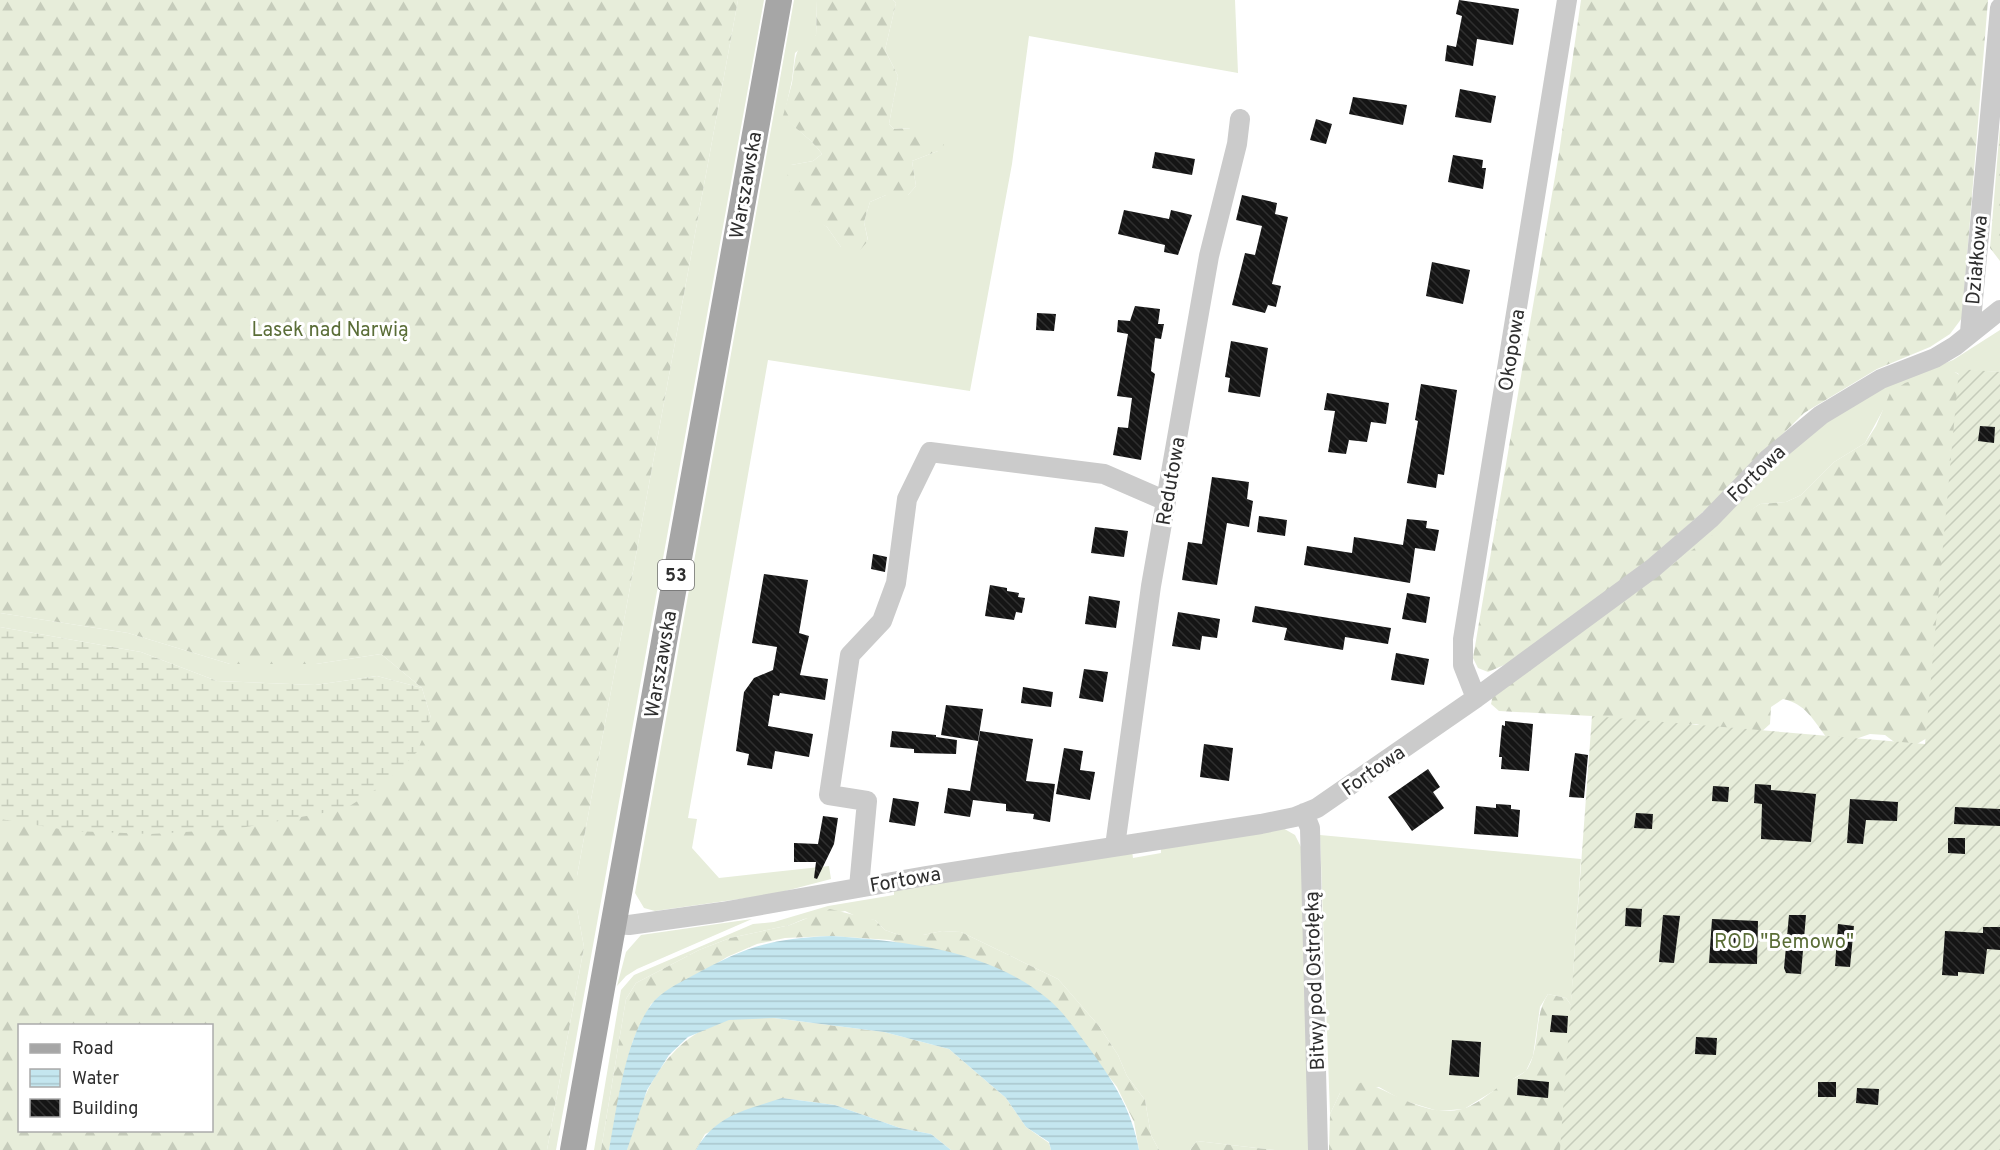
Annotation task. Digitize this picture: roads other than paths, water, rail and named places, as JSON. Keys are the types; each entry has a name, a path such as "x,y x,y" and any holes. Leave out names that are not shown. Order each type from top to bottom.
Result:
{"main road":[{"name":"Warszawska","path":"573,1150 779,0"}],"street":[{"name":"Okopowa","path":"1476,698 1463,665 1463,639 1567,0"},
{"name":"Działkowa","path":"1970,332 2000,8"},
{"name":"Redutowa","path":"1115,846 1166,501 1209,256 1237,144 1240,119"},
{"name":"Fortowa","path":"613,924 629,925 723,912 859,887 1261,824 1305,813 1331,800 1476,698 1686,542 1768,459 1821,415 1881,379 1935,358 1955,346 2000,310"},
{"path":"859,887 867,801 829,795 850,655 882,621 896,583 907,499 930,452 1104,474 1166,501"},
{"name":"Bitwy pod Ostrołęką","path":"1305,813 1310,828 1317,1035 1318,1150"}],"water":[{"path":"831,936 888,941 946,951 1000,969 1025,982 1048,999 1072,1024 1100,1064 1127,1110 1139,1150 1051,1150 1049,1142 1026,1127 1006,1098 949,1049 884,1032 774,1018 729,1020 688,1037 669,1055 647,1090 627,1150 609,1150 628,1055 642,1020 655,1000 681,982 744,951 791,939"},
{"path":"782,1098 835,1105 900,1128 931,1134 951,1150 696,1150 704,1138 722,1121 744,1110"}],"park label":[{"name":"Lasek nad Narwią","path":"330,329"},
{"name":"ROD \"Bemowo\"","path":"1784,941"}]}
